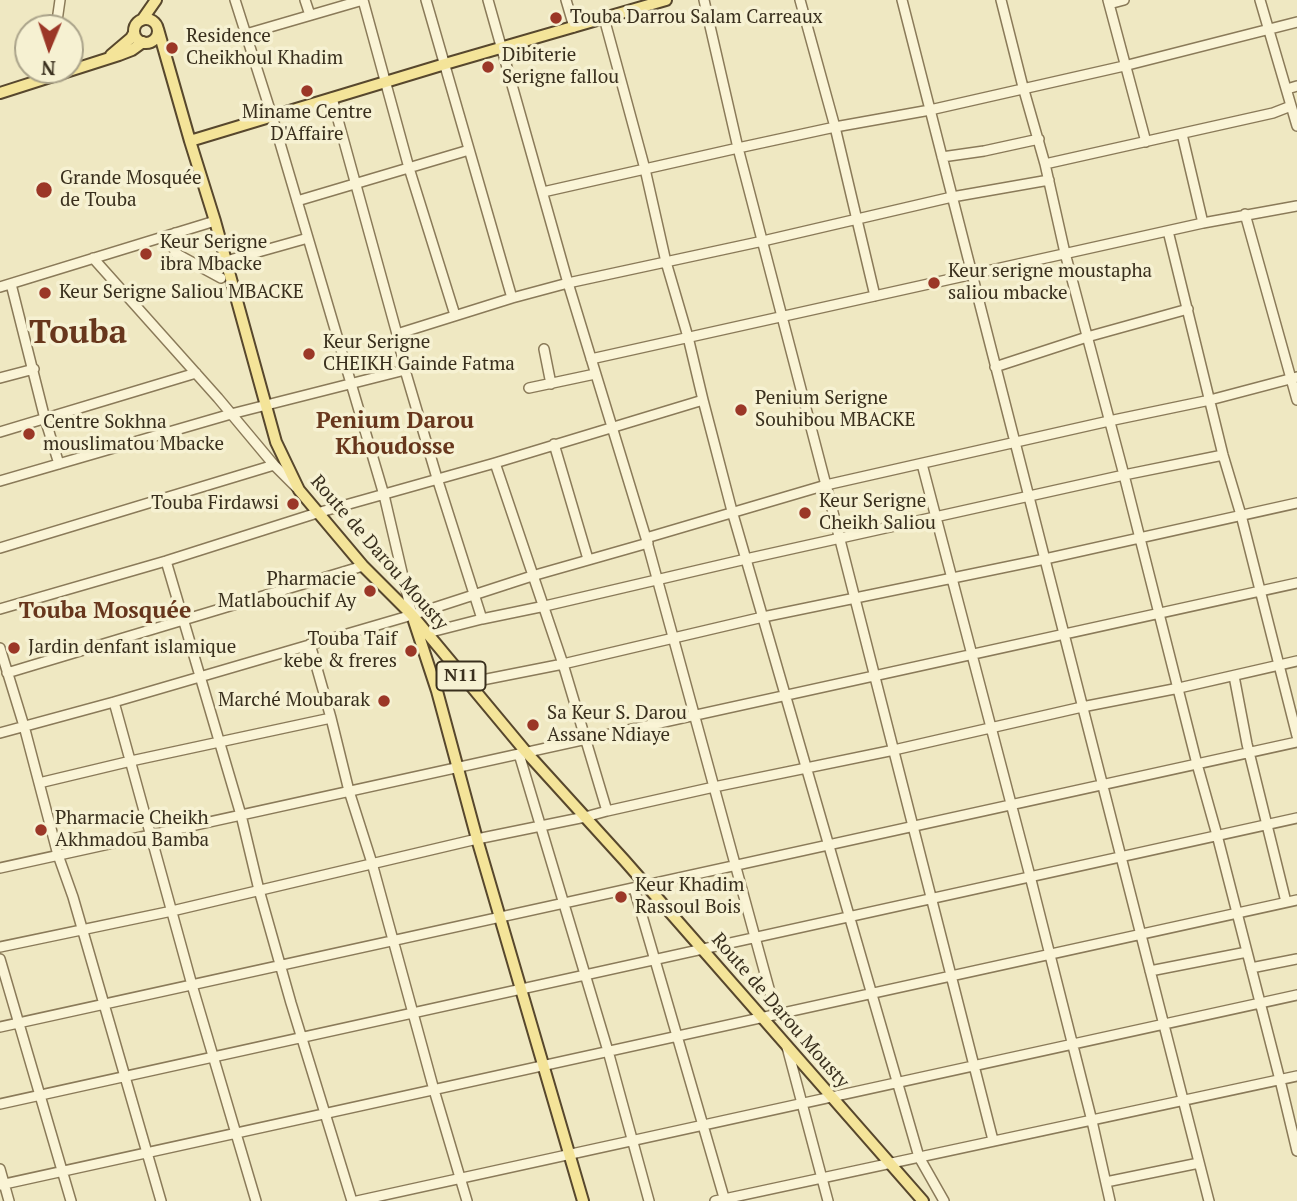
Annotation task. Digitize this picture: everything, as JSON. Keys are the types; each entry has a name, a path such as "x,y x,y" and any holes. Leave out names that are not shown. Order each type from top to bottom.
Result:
{"main road":[{"path":"190,141 666,0"},
{"path":"84,65 132,50 155,38 151,23 155,3"},
{"path":"108,58 131,38 137,23 151,23"},
{"name":"Route de Darou Mousty","path":"151,23 166,58 215,221 276,442 299,490 363,566 412,615 522,753 585,817 640,887 702,949 923,1201"},
{"path":"134,33 137,39 166,58"},
{"path":"0,93 24,84"},
{"path":"412,615 437,691 477,839 583,1201"}],"street":[{"path":"235,0 384,495 412,615"},
{"path":"305,0 310,15"},
{"path":"246,34 363,0 409,168 455,315"},
{"path":"426,0 512,298"},
{"path":"488,0 568,283 647,540 776,1014"},
{"path":"566,0 574,27"},
{"path":"704,0 738,148 993,1140"},
{"path":"800,0 835,127 875,296"},
{"path":"902,0 1209,1201"},
{"path":"1001,0 1297,1151"},
{"path":"1124,0 1108,2 1146,142"},
{"path":"1260,0 1297,126"},
{"path":"604,18 732,511 919,1157 944,1201"},
{"path":"543,192 835,127 930,110 1124,66 1297,22"},
{"path":"1287,89 1297,86"},
{"path":"332,99 405,370 482,619"},
{"path":"1045,163 1273,113 1291,106"},
{"path":"1182,134 1203,223"},
{"path":"942,157 1038,139"},
{"path":"297,201 470,150"},
{"path":"397,334 568,283 952,197 1049,180"},
{"path":"591,359 1203,223 1297,206"},
{"path":"1245,214 1294,378 1297,400"},
{"path":"0,287 215,221"},
{"path":"1168,231 1223,455 1241,514 1297,736"},
{"path":"175,233 175,253 221,278"},
{"path":"226,261 308,238"},
{"path":"93,258 299,490"},
{"path":"11,284 59,464"},
{"path":"995,367 1087,337 1188,309"},
{"path":"544,349 551,384"},
{"path":"0,378 34,369"},
{"path":"0,481 230,414 405,370"},
{"path":"0,432 196,373"},
{"path":"529,387 595,374"},
{"path":"0,733 412,615 732,511 826,485 1210,400 1294,378"},
{"path":"0,609 703,400"},
{"path":"554,444 588,559"},
{"path":"427,633 746,559 1223,455"},
{"path":"495,463 532,576 545,606 607,811"},
{"path":"922,464 1073,1044 1110,1201"},
{"path":"0,548 274,465"},
{"path":"467,683 1297,503"},
{"path":"166,561 241,815 259,890 301,1037 354,1201 1297,995"},
{"path":"8,673 363,566"},
{"path":"0,868 1297,583"},
{"path":"310,644 349,791 372,863 467,1201"},
{"path":"0,648 58,855 73,897 161,1201"},
{"path":"0,947 172,911 477,839 1297,661"},
{"path":"1234,676 1249,752 1286,902"},
{"path":"114,702 212,1057 256,1201"},
{"path":"39,783 331,718"},
{"path":"0,1027 1297,742"},
{"path":"522,753 540,827 608,1051 649,1201"},
{"path":"0,1104 1297,818"},
{"path":"640,887 655,959 703,1125 721,1200 1297,1076"},
{"path":"2,1185 1297,900"},
{"path":"1150,971 1247,952"},
{"path":"0,959 71,1201"},
{"path":"1251,968 1297,959"},
{"path":"786,1046 828,1201"},
{"path":"1106,1182 1199,1163"},
{"path":"0,1169 2,1185 9,1201"}],"place":[{"name":"Touba Darrou Salam Carreaux","path":"556,18"},
{"name":"Residence Cheikhoul Khadim","path":"172,48"},
{"name":"Dibiterie Serigne fallou","path":"488,67"},
{"name":"Miname Centre D'Affaire","path":"307,91"},
{"name":"Grande Mosquée de Touba","path":"44,190"},
{"name":"Keur Serigne ibra Mbacke","path":"146,254"},
{"name":"Keur serigne moustapha saliou mbacke","path":"934,283"},
{"name":"Keur Serigne Saliou MBACKE","path":"45,293"},
{"name":"Keur Serigne CHEIKH Gainde Fatma","path":"309,354"},
{"name":"Penium Serigne Souhibou MBACKE","path":"741,410"},
{"name":"Centre Sokhna mouslimatou Mbacke","path":"29,434"},
{"name":"Touba Firdawsi","path":"293,504"},
{"name":"Keur Serigne Cheikh Saliou","path":"805,513"},
{"name":"Pharmacie Matlabouchif Ay","path":"370,591"},
{"name":"Jardin denfant islamique","path":"14,648"},
{"name":"Touba Taif kebe & freres","path":"411,651"},
{"name":"Marché Moubarak","path":"384,701"},
{"name":"Sa Keur S. Darou Assane Ndiaye","path":"533,725"},
{"name":"Pharmacie Cheikh Akhmadou Bamba","path":"41,830"},
{"name":"Keur Khadim Rassoul Bois","path":"621,897"}],"district":[{"name":"Touba","path":"78,334"},
{"name":"Penium Darou Khoudosse","path":"395,434"},
{"name":"Touba Mosquée","path":"105,611"}]}
